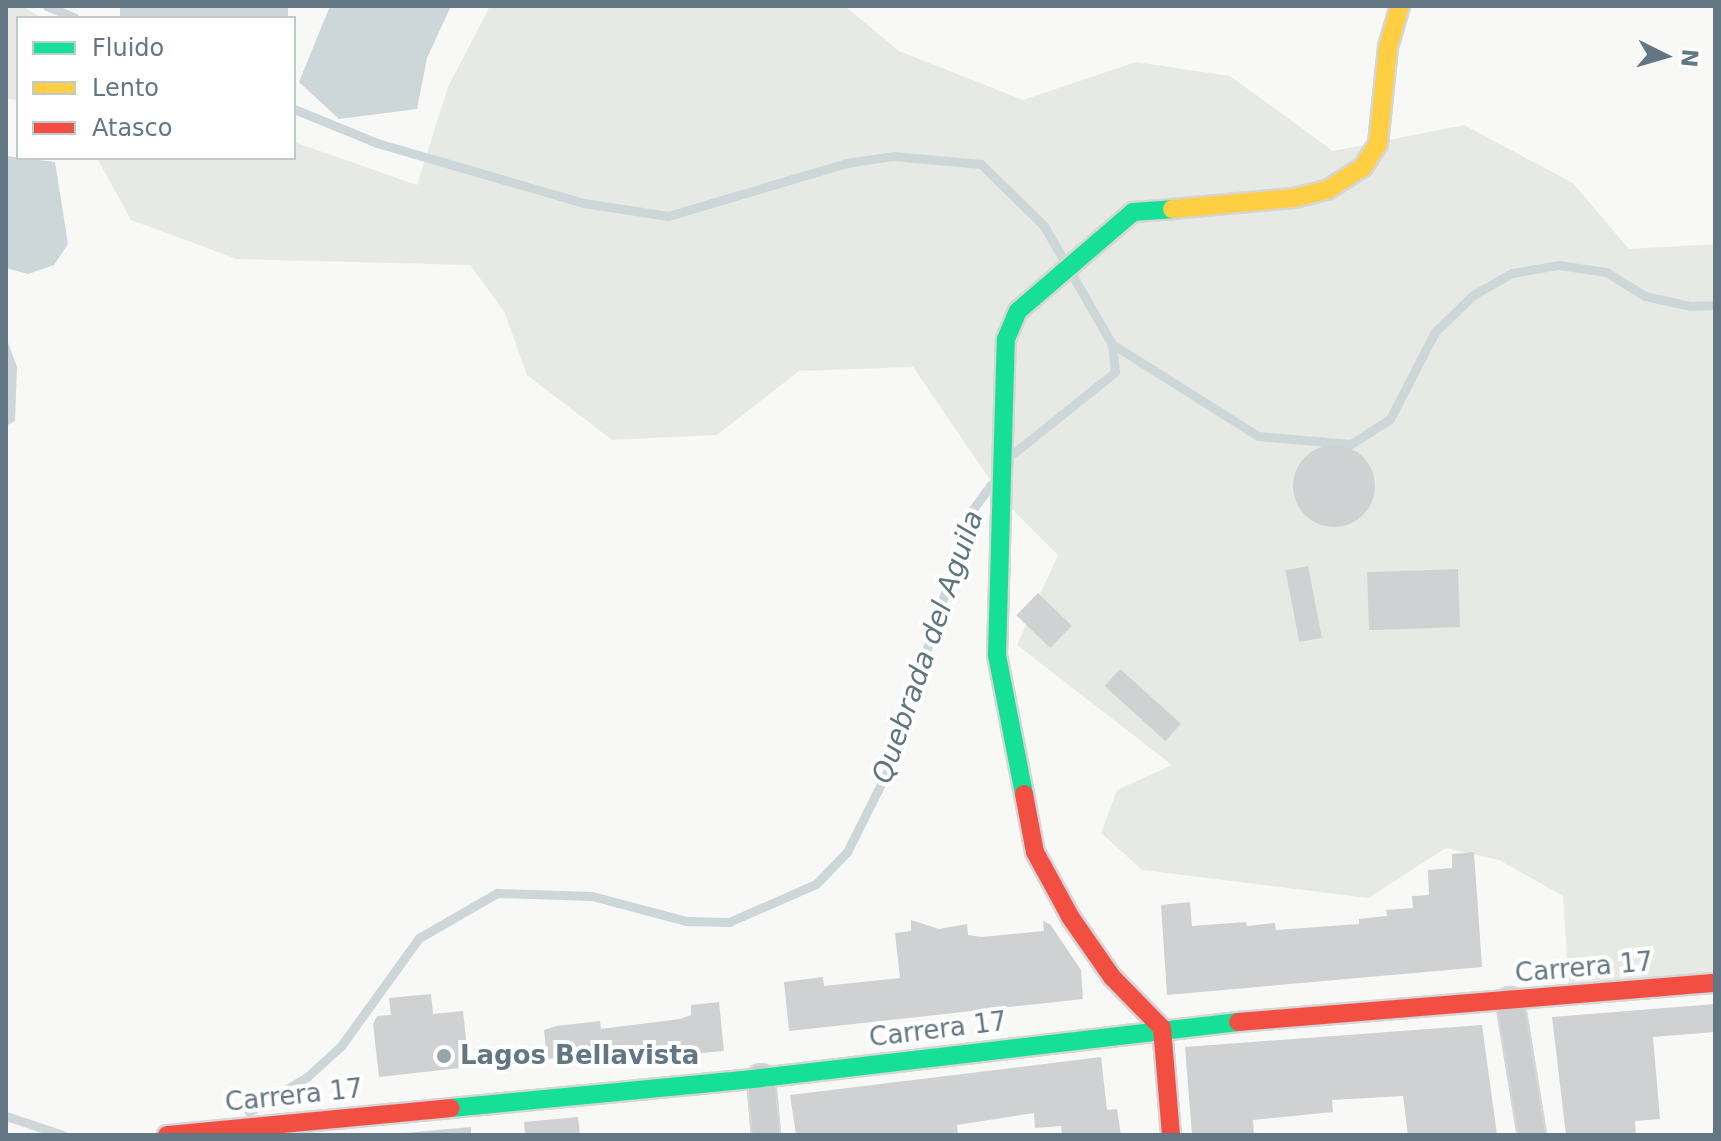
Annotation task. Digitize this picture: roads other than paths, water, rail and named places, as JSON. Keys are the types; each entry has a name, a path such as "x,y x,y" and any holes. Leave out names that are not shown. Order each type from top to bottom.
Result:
{"street":[{"path":"1171,1135 1162,1028 1112,977 1071,918 1035,852 997,655 1006,339 1018,311 1133,212 1294,198 1327,190 1363,167 1378,144 1388,47 1400,6"},
{"name":"Carrera 17","path":"167,1135 368,1124 1162,1028 1715,983"},
{"path":"1510,1001 1532,1135"},
{"path":"761,1078 766,1135"}],"waterway":[{"path":"47,6 70,16"},
{"path":"296,110 377,143 584,203 668,216 847,163 893,156 981,164 1044,226 1064,260"},
{"path":"1071,273 1112,344 1258,436 1351,444 1390,419 1435,332 1473,295 1512,273 1559,265 1606,272 1645,296 1690,306 1715,305"},
{"name":"Quebrada del Aguila","path":"1014,453 1115,372 1112,344"},
{"name":"Quebrada del Aguila","path":"249,1112 307,1077 341,1046 419,938 497,893 592,896 686,921 729,922 816,884 847,852 888,770 971,512 991,484"},
{"name":"Quebrada del Aguila","path":"6,1116 63,1135"}],"place":[{"name":"Lagos Bellavista","path":"444,1056"}]}
